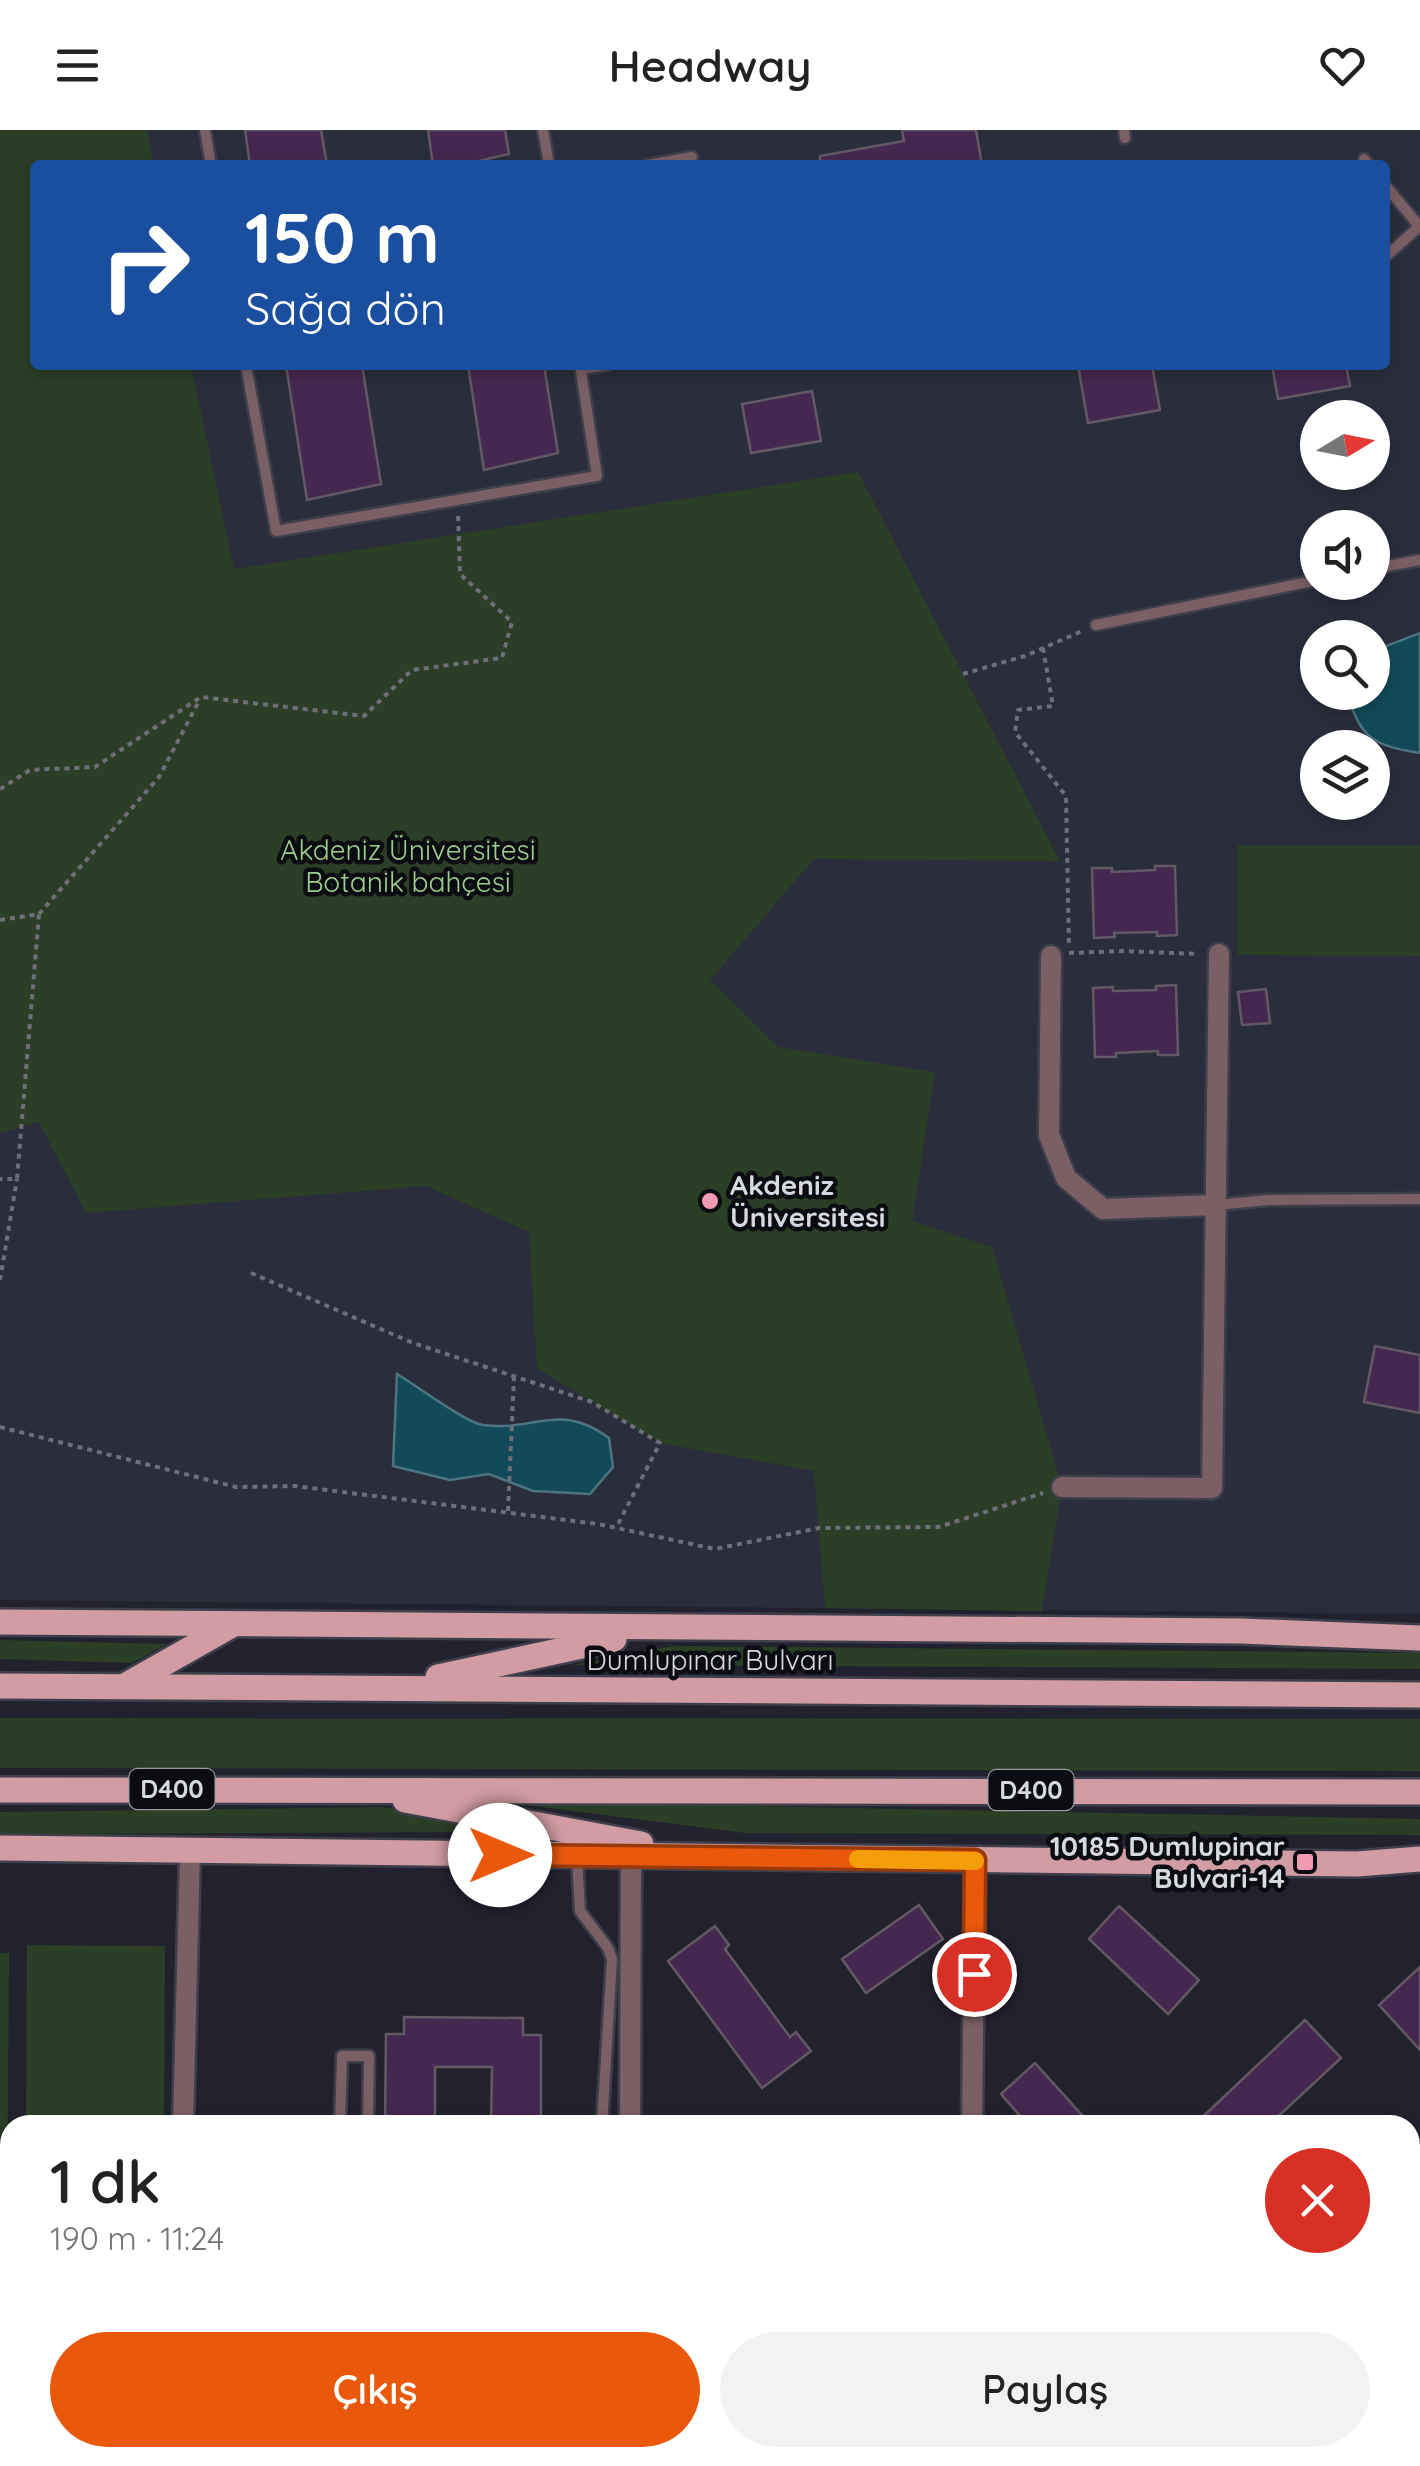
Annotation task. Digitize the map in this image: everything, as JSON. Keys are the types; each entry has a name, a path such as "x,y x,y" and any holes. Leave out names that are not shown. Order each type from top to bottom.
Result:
{"main road":[{"path":"0,1622 1241,1632 1420,1638"},
{"path":"126,1685 232,1625"},
{"path":"389,1687 662,1628"},
{"name":"Dumlupınar Bulvarı","path":"0,1686 1420,1695"},
{"path":"343,1789 710,1857"},
{"name":"D400","path":"0,1790 1420,1792"},
{"path":"0,1848 1358,1864 1420,1859"}],"street":[{"path":"1062,1487 1212,1488 1219,954"},
{"path":"1051,956 1049,1136 1066,1178 1103,1208 1214,1205"},
{"path":"183,2115 190,1852"},
{"path":"630,2115 632,1856"},
{"path":"972,2115 975,1860"}],"lane":[{"path":"205,130 210,160"},
{"path":"542,130 548,160"},
{"path":"676,160 692,157"},
{"path":"1390,191 1419,226 1390,253"},
{"path":"247,370 276,531 597,476 580,370"},
{"path":"1390,566 1420,560"},
{"path":"1096,625 1300,584"},
{"path":"1214,1205 1268,1200 1420,1198"},
{"path":"577,1856 580,1911 612,1959 603,2115"},
{"path":"340,2115 342,2056 369,2056 368,2115"}],"path":[{"path":"0,789 30,770 95,768 201,697 364,716 412,670 502,658 512,622 460,574 458,500"},
{"path":"963,674 1043,648 1096,625"},
{"path":"1043,648 1053,706 1018,710 1014,732 1066,796 1070,953 1219,954"},
{"path":"0,1280 16,1179 39,914 159,777 201,697"},
{"path":"0,920 39,914"},
{"path":"0,1179 16,1179"},
{"path":"251,1273 413,1343 592,1402 660,1443 616,1528"},
{"path":"508,1513 514,1376"},
{"path":"0,1427 236,1487 295,1486 508,1513 616,1528 715,1549 819,1528 939,1527 1062,1487"}],"shaded area":[{"name":"Akdeniz Üniversitesi","path":"0,130 1420,130 1420,1614 0,1600"}],"green space":[{"name":"Akdeniz Üniversitesi Botanik bahçesi","path":"0,130 148,130 152,160 30,160 30,370 192,370 234,569 858,472 1060,861 814,859 710,980 778,1047 935,1072 912,1221 992,1247 1062,1487 1042,1611 825,1608 814,1471 660,1443 537,1368 529,1232 426,1186 86,1213 39,1122 0,1133"},
{"path":"1238,845 1420,845 1420,956 1238,955"},
{"path":"0,1640 167,1644 132,1663 0,1659"},
{"path":"672,1646 1420,1653 1420,1669 571,1665"},
{"path":"0,1718 1420,1719 1420,1771 0,1768"},
{"path":"494,1801 1420,1819 1420,1835 745,1833"},
{"path":"382,1807 529,1832 0,1834 0,1812"},
{"path":"27,1945 165,1946 164,2115 26,2115"},
{"path":"0,1953 9,1953 8,2115 0,2115"}],"water":[{"path":"1420,633 1420,753 1390,746 1390,730 1363,730 1352,710 1390,710 1390,644"},
{"path":"397,1374 475,1423 501,1426 561,1419 591,1427 609,1438 613,1467 590,1494 533,1491 489,1474 450,1480 393,1466"}],"building":[{"path":"245,130 321,130 326,160 249,160"},
{"path":"428,130 505,130 509,154 483,160 432,160"},
{"path":"902,130 976,130 981,160 820,160 820,156 904,141"},
{"path":"287,370 363,370 381,484 307,500"},
{"path":"469,370 545,370 558,453 484,470"},
{"path":"1079,370 1153,370 1160,410 1088,423"},
{"path":"1273,370 1347,370 1350,386 1278,399"},
{"path":"812,391 821,441 751,453 742,404"},
{"path":"1155,866 1175,866 1177,935 1114,933 1115,937 1094,938 1092,868 1112,868 1112,872 1155,870"},
{"path":"1176,985 1178,1055 1158,1055 1158,1051 1095,1057 1093,988 1156,990 1156,986"},
{"path":"1266,989 1270,1023 1242,1025 1238,992"},
{"path":"1375,1346 1420,1355 1420,1413 1364,1402"},
{"path":"919,1905 943,1939 866,1993 842,1959"},
{"path":"1119,1906 1199,1980 1168,2014 1089,1939"},
{"path":"715,1926 729,1945 725,1949 790,2037 796,2032 811,2051 762,2088 668,1961"},
{"path":"1420,1967 1420,2050 1379,2005"},
{"path":"404,2017 523,2018 523,2035 541,2035 541,2115 491,2115 492,2067 435,2067 435,2115 385,2115 386,2034 404,2034"},
{"path":"1305,2020 1341,2058 1280,2115 1205,2115"},
{"path":"1035,2063 1082,2115 1019,2115 1001,2094"}],"slow traffic":[{"path":"858,1859 975,1861"}],"place":[{"name":"Akdeniz Üniversitesi","path":"710,1201"},
{"name":"10185 Dumlupinar Bulvari-14","path":"1305,1862"}],"route":[{"path":"500,1855 975,1860 974,1974"}]}
